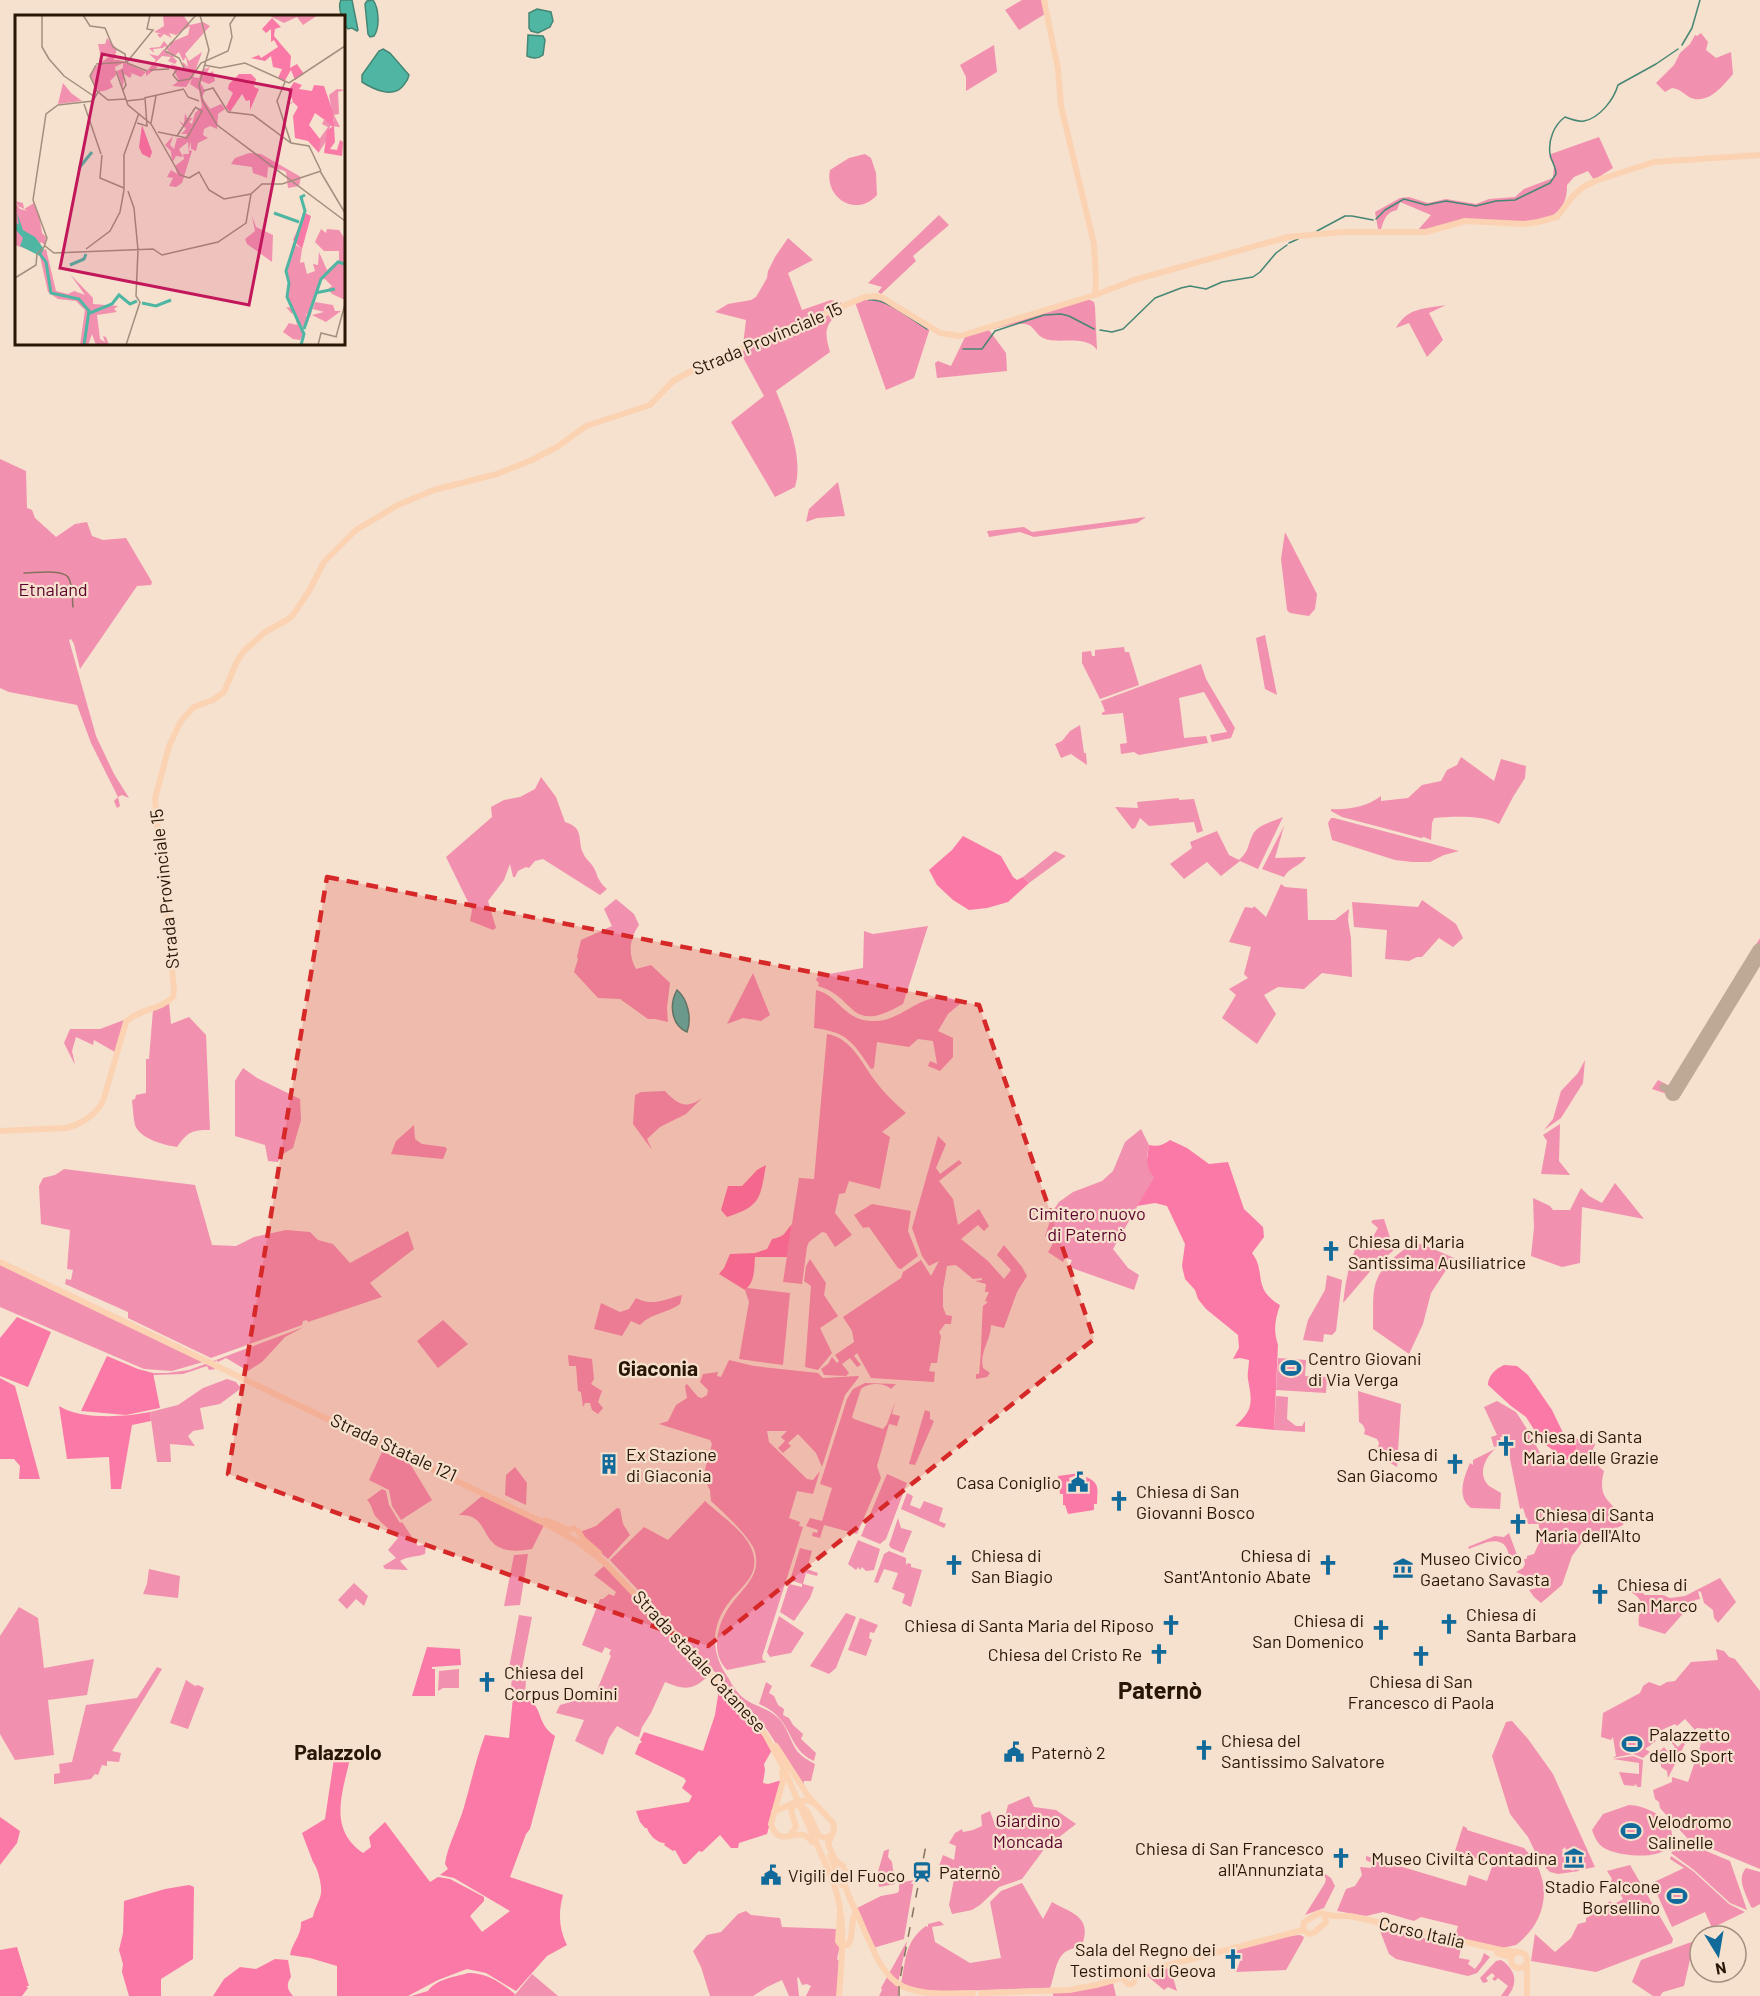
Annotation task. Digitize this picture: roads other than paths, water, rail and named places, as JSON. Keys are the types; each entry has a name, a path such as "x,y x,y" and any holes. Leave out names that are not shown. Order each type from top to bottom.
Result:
{"main road":[{"path":"1044,0 1057,62 1060,100 1094,244 1097,290 1288,237 1343,232 1426,232 1465,222 1524,224 1539,222 1557,217 1583,187 1654,162 1760,155"},
{"name":"Strada Provinciale 15","path":"0,1131 66,1128 92,1115 100,1107 104,1098 126,1022 173,997 155,799 172,738 191,709 214,700 224,692 237,661 247,647 265,632 293,615 309,591 321,566 346,538 362,526 405,502 444,486 497,474 532,460 557,447 586,426 650,405 672,381 704,364 866,297 883,298 940,333 956,337 1097,290"},
{"name":"Strada Statale 121","path":"0,1261 574,1532"},
{"name":"Strada Statale 121","path":"211,1361 317,1414 342,1432 348,1432 384,1446 574,1532"},
{"name":"Strada statale Catanese","path":"574,1532 599,1553 755,1717 774,1746 838,1888 843,1910 842,1944"},
{"name":"Strada statale Catanese","path":"574,1532 751,1718 774,1746 833,1881 840,1909 838,1941 842,1944"},
{"path":"774,1746 813,1802 833,1823 834,1830 828,1844 836,1873 853,1904"},
{"path":"774,1746 783,1778 771,1824 774,1832 781,1837 803,1834 809,1837 828,1872"},
{"path":"774,1812 808,1800 813,1802"},
{"path":"799,1803 807,1811 819,1836 825,1838 832,1834"},
{"path":"789,1836 794,1833 796,1827 791,1810 799,1803"},
{"path":"828,1844 832,1856 844,1868 848,1892 876,1958 891,1980 917,1994 982,1995 1088,1987 1129,1978 1143,1972 1262,1939 1303,1930"},
{"path":"1262,1939 1293,1928 1319,1913 1326,1919 1313,1934 1306,1934 1303,1930"},
{"path":"844,1928 848,1918 856,1914"},
{"path":"839,1996 842,1944 848,1945 850,1942 852,1924 856,1914"},
{"name":"Corso Italia","path":"1326,1919 1356,1917 1518,1952"},
{"name":"Corso Italia","path":"1326,1919 1358,1921 1511,1957"},
{"path":"1303,1930 1304,1922"},
{"path":"1527,1995 1528,1978 1527,1960 1524,1953 1518,1952 1511,1957 1513,1966 1526,1971 1528,1978"},
{"path":"1521,1968 1525,1966 1527,1960"}],"water":[{"path":"341,0 352,0 357,31 352,28 348,29 345,24 345,15 341,15"},
{"path":"373,0 377,8 378,23 374,36 370,37 365,4"},
{"path":"537,9 551,12 553,21 550,27 538,33 529,28 529,13"},
{"path":"528,35 543,36 545,40 543,55 535,58 527,56"},
{"path":"383,49 390,53 409,75 402,87 393,92 377,90 362,82 362,75 379,51"},
{"path":"677,990 688,1010 687,1032 678,1024 673,1014 673,1001"}],"waterway":[{"path":"1682,45 1692,28 1700,0"},
{"path":"1376,219 1385,210 1404,199 1426,205 1446,201 1476,206 1496,201 1515,200 1550,183 1556,174 1550,154 1550,143 1561,120 1565,117 1584,121 1596,116 1610,102 1618,85 1678,49"},
{"path":"1317,231 1345,216 1373,220"},
{"path":"1289,243 1298,239"},
{"path":"1100,330 1112,332 1123,329 1155,298 1181,288 1190,286 1206,289 1222,282 1253,277 1287,245"},
{"path":"869,300 883,302 927,329"},
{"path":"963,349 982,349 995,331 1044,315 1069,316 1094,329"}],"tram line":[{"path":"24,573 54,572 68,577 71,584 73,607"}],"railway":[{"path":"899,1996 899,1984 927,1840"}],"place":[{"name":"Chiesa di Maria Santissima Ausiliatrice","path":"1331,1251"},
{"name":"Centro Giovani di Via Verga","path":"1291,1368"},
{"name":"Chiesa di Santa Maria delle Grazie","path":"1506,1446"},
{"name":"Ex Stazione di Giaconia","path":"609,1464"},
{"name":"Chiesa di San Giacomo","path":"1455,1464"},
{"name":"Casa Coniglio","path":"1078,1482"},
{"name":"Chiesa di San Giovanni Bosco","path":"1119,1501"},
{"name":"Chiesa di Santa Maria dell'Alto","path":"1518,1524"},
{"name":"Chiesa di San Biagio","path":"954,1565"},
{"name":"Chiesa di Sant'Antonio Abate","path":"1328,1565"},
{"name":"Museo Civico Gaetano Savasta","path":"1403,1568"},
{"name":"Chiesa di San Marco","path":"1600,1594"},
{"name":"Chiesa di Santa Barbara","path":"1449,1624"},
{"name":"Chiesa di Santa Maria del Riposo","path":"1171,1625"},
{"name":"Chiesa di San Domenico","path":"1381,1630"},
{"name":"Chiesa del Cristo Re","path":"1159,1654"},
{"name":"Chiesa di San Francesco di Paola","path":"1421,1656"},
{"name":"Chiesa del Corpus Domini","path":"487,1682"},
{"name":"Palazzetto dello Sport","path":"1632,1744"},
{"name":"Chiesa del Santissimo Salvatore","path":"1204,1750"},
{"name":"Paternò 2","path":"1014,1752"},
{"name":"Velodromo Salinelle","path":"1631,1831"},
{"name":"Chiesa di San Francesco all'Annunziata","path":"1341,1858"},
{"name":"Museo Civiltà Contadina","path":"1574,1858"},
{"name":"Paternò","path":"922,1872"},
{"name":"Vigili del Fuoco","path":"771,1875"},
{"name":"Stadio Falcone Borsellino","path":"1677,1896"},
{"name":"Sala del Regno dei Testimoni di Geova","path":"1233,1959"}],"district":[{"name":"Giaconia","path":"658,1367"},
{"name":"Paternò","path":"1160,1689"},
{"name":"Palazzolo","path":"338,1751"}],"park label":[{"name":"Etnaland","path":"53,589"},
{"name":"Cimitero nuovo di Paternò","path":"1087,1223"},
{"name":"Giardino Moncada","path":"1028,1830"}]}
